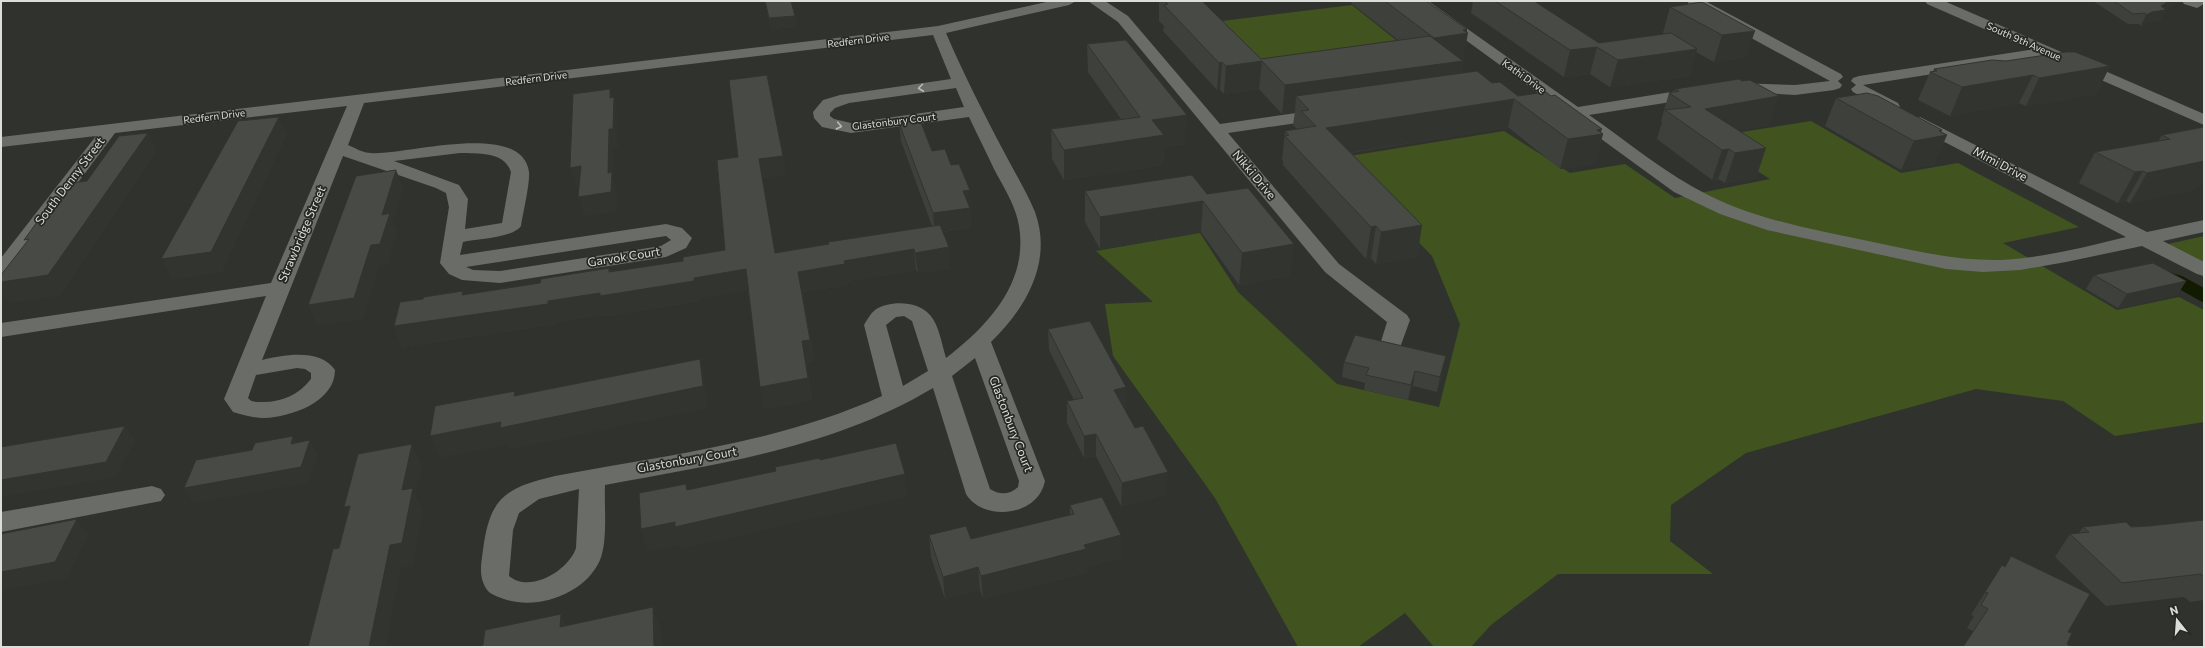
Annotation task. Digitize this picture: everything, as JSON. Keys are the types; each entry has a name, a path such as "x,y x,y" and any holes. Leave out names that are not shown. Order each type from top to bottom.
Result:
{"street":[{"name":"Redfern Drive","path":"1,142 938,30 1069,1"},
{"name":"Nikki Drive","path":"1096,1 1122,19 1332,268 1399,320 1390,348"},
{"name":"Kathi Drive","path":"1419,1 1688,192 1724,210 1777,228 1925,259 1954,263 2002,265 2037,262 2142,239"},
{"path":"1694,1 1835,81 1846,89 1859,85 2048,52"},
{"name":"South 9th Avenue","path":"1932,1 2204,120"},
{"name":"Glastonbury Court","path":"592,478 590,548 588,557 582,567 569,578 546,590 524,592 502,586 498,582 494,571 500,524 506,512 514,502 532,492 592,478 775,443 839,424 895,400 940,374 980,342 996,325 1017,297 1027,272 1032,247 1030,229 1025,211 960,83 938,30"},
{"path":"1575,112 1717,90 1744,87 1795,90 1835,81"},
{"name":"Glastonbury Court","path":"960,83 846,98 829,104 821,112 821,116 832,125 843,128 859,128 974,111"},
{"path":"1511,87 1534,84"},
{"name":"Mimi Drive","path":"1859,85 2142,239 2204,270"},
{"name":"Strawbridge Street","path":"246,370 358,99"},
{"path":"1216,130 1340,112"},
{"name":"South Denny Street","path":"1,272 110,129"},
{"path":"338,148 440,183 455,191 459,201 450,263"},
{"path":"369,159 460,148 488,149 503,153 514,159 520,172 511,226 500,230 454,237"},
{"path":"2142,239 2204,226"},
{"name":"Garvok Court","path":"666,230 675,232 682,238 679,244 666,251 500,277 469,276 456,270 450,263 666,230"},
{"path":"1,330 280,288"},
{"name":"Glastonbury Court","path":"895,400 875,325 881,315 886,312 910,311 920,316 979,494 987,500 999,503 1019,500 1028,494 1032,482 980,342"},
{"path":"1,522 152,495"}],"green space":[{"path":"1352,5 1421,60 1255,83 1198,24"},
{"path":"1811,121 1901,173 1958,163 2079,227 2003,243 2117,310 2179,297 2204,310 2204,422 2115,436 2063,401 1976,389 1746,453 1671,505 1670,541 1713,574 1558,574 1491,625 1471,647 1434,647 1405,613 1358,647 1298,647 1215,498 1113,356 1105,304 1153,302 1096,251 1200,233 1238,292 1337,384 1439,407 1460,324 1432,256 1337,158 1504,131 1570,173 1625,164 1675,198 1770,179 1704,138"},
{"path":"2204,236 2204,277 2150,248"}],"shaded area":[{"path":"2169,272 2182,276 2204,288 2204,303 2163,280 2157,274"}],"building":[{"path":"765,1 791,1 795,16 769,18"},
{"path":"1165,1 1202,1 1261,59 1430,36 1463,61 1285,85 1262,61 1226,66 1222,62 1219,63 1164,5 1168,4"},
{"path":"1385,1 1426,1 1467,29 1463,30 1468,33 1434,38"},
{"path":"1495,1 1534,1 1599,43 1671,33 1697,49 1618,60 1597,47 1570,50"},
{"path":"2114,1 2169,1 2161,6 2166,10 2152,12 2146,15 2145,13 2133,14"},
{"path":"1702,2 1755,31 1722,35 1670,7"},
{"path":"1126,40 1187,115 1152,120 1164,135 1064,150 1051,129 1140,117 1087,44"},
{"path":"2075,52 2110,66 2039,78 2033,75 1962,87 1930,72 1937,71 1934,69 1992,60 2006,61"},
{"path":"1477,71 1492,83 1500,82 1518,96 1546,92 1551,96 1555,95 1602,129 1597,130 1603,134 1568,139 1514,99 1326,128 1422,225 1381,232 1376,226 1371,227 1285,136 1289,135 1285,131 1316,126 1301,111 1309,110 1296,96"},
{"path":"767,75 783,156 759,159 775,253 829,244 828,242 940,225 949,247 915,253 914,249 844,261 845,264 798,272 810,340 802,341 808,378 760,387 746,269 694,278 694,281 600,296 600,293 548,301 548,304 394,326 400,302 463,291 462,295 540,283 541,279 609,268 609,272 683,261 683,257 725,250 717,160 738,157 729,80"},
{"path":"1739,79 1742,81 1750,80 1779,96 1705,109 1766,148 1735,153 1729,149 1722,150 1665,110 1691,107 1669,93 1679,91 1675,89"},
{"path":"610,89 610,98 614,97 613,129 609,129 608,173 612,172 611,192 578,197 581,166 570,168 573,94"},
{"path":"1867,93 1878,96 1942,130 1939,131 1947,135 1914,141 1836,98"},
{"path":"279,117 211,252 161,259 238,121"},
{"path":"920,120 932,151 945,149 951,165 959,164 970,190 963,191 970,208 933,213 899,123"},
{"path":"2204,127 2204,161 2147,173 2143,171 2135,172 2095,152 2170,139 2162,135"},
{"path":"148,133 48,275 1,282 1,275 29,239 24,240 40,218 45,218 72,183 87,181 119,136"},
{"path":"396,170 382,215 390,213 380,244 371,245 354,298 308,305 356,176"},
{"path":"1192,175 1207,194 1248,188 1294,244 1242,253 1203,201 1100,217 1085,191"},
{"path":"2153,263 2186,281 2127,294 2094,275"},
{"path":"1090,321 1126,387 1114,390 1135,428 1143,426 1168,472 1122,483 1096,434 1084,436 1067,401 1083,398 1048,329"},
{"path":"1355,335 1446,356 1440,377 1415,371 1411,385 1366,375 1369,368 1344,362"},
{"path":"700,359 703,386 500,428 501,422 430,436 435,406 515,391 514,396"},
{"path":"125,426 106,462 1,480 1,447"},
{"path":"293,436 291,444 310,440 301,467 184,488 196,460 252,450 255,443"},
{"path":"896,443 905,474 675,527 675,522 641,529 639,493 686,484 687,490 776,471 775,467 820,458 820,460"},
{"path":"412,444 402,490 413,488 402,543 390,545 369,647 308,647 333,549 339,548 350,506 344,507 358,454"},
{"path":"1102,497 1121,535 1084,545 1086,549 981,576 978,567 943,577 929,535 966,526 971,539 1074,514 1070,505"},
{"path":"77,519 55,562 1,572 1,534"},
{"path":"2204,520 2204,577 2201,574 2122,583 2070,534 2089,532 2083,527 2126,522 2131,527"},
{"path":"2011,556 2090,594 2068,632 2072,633 2067,644 2072,647 1963,647 1988,609 1981,605 1988,593 1985,592 2002,565 2005,567"},
{"path":"653,607 654,647 476,647 483,645 485,630 561,614 560,627"}]}
